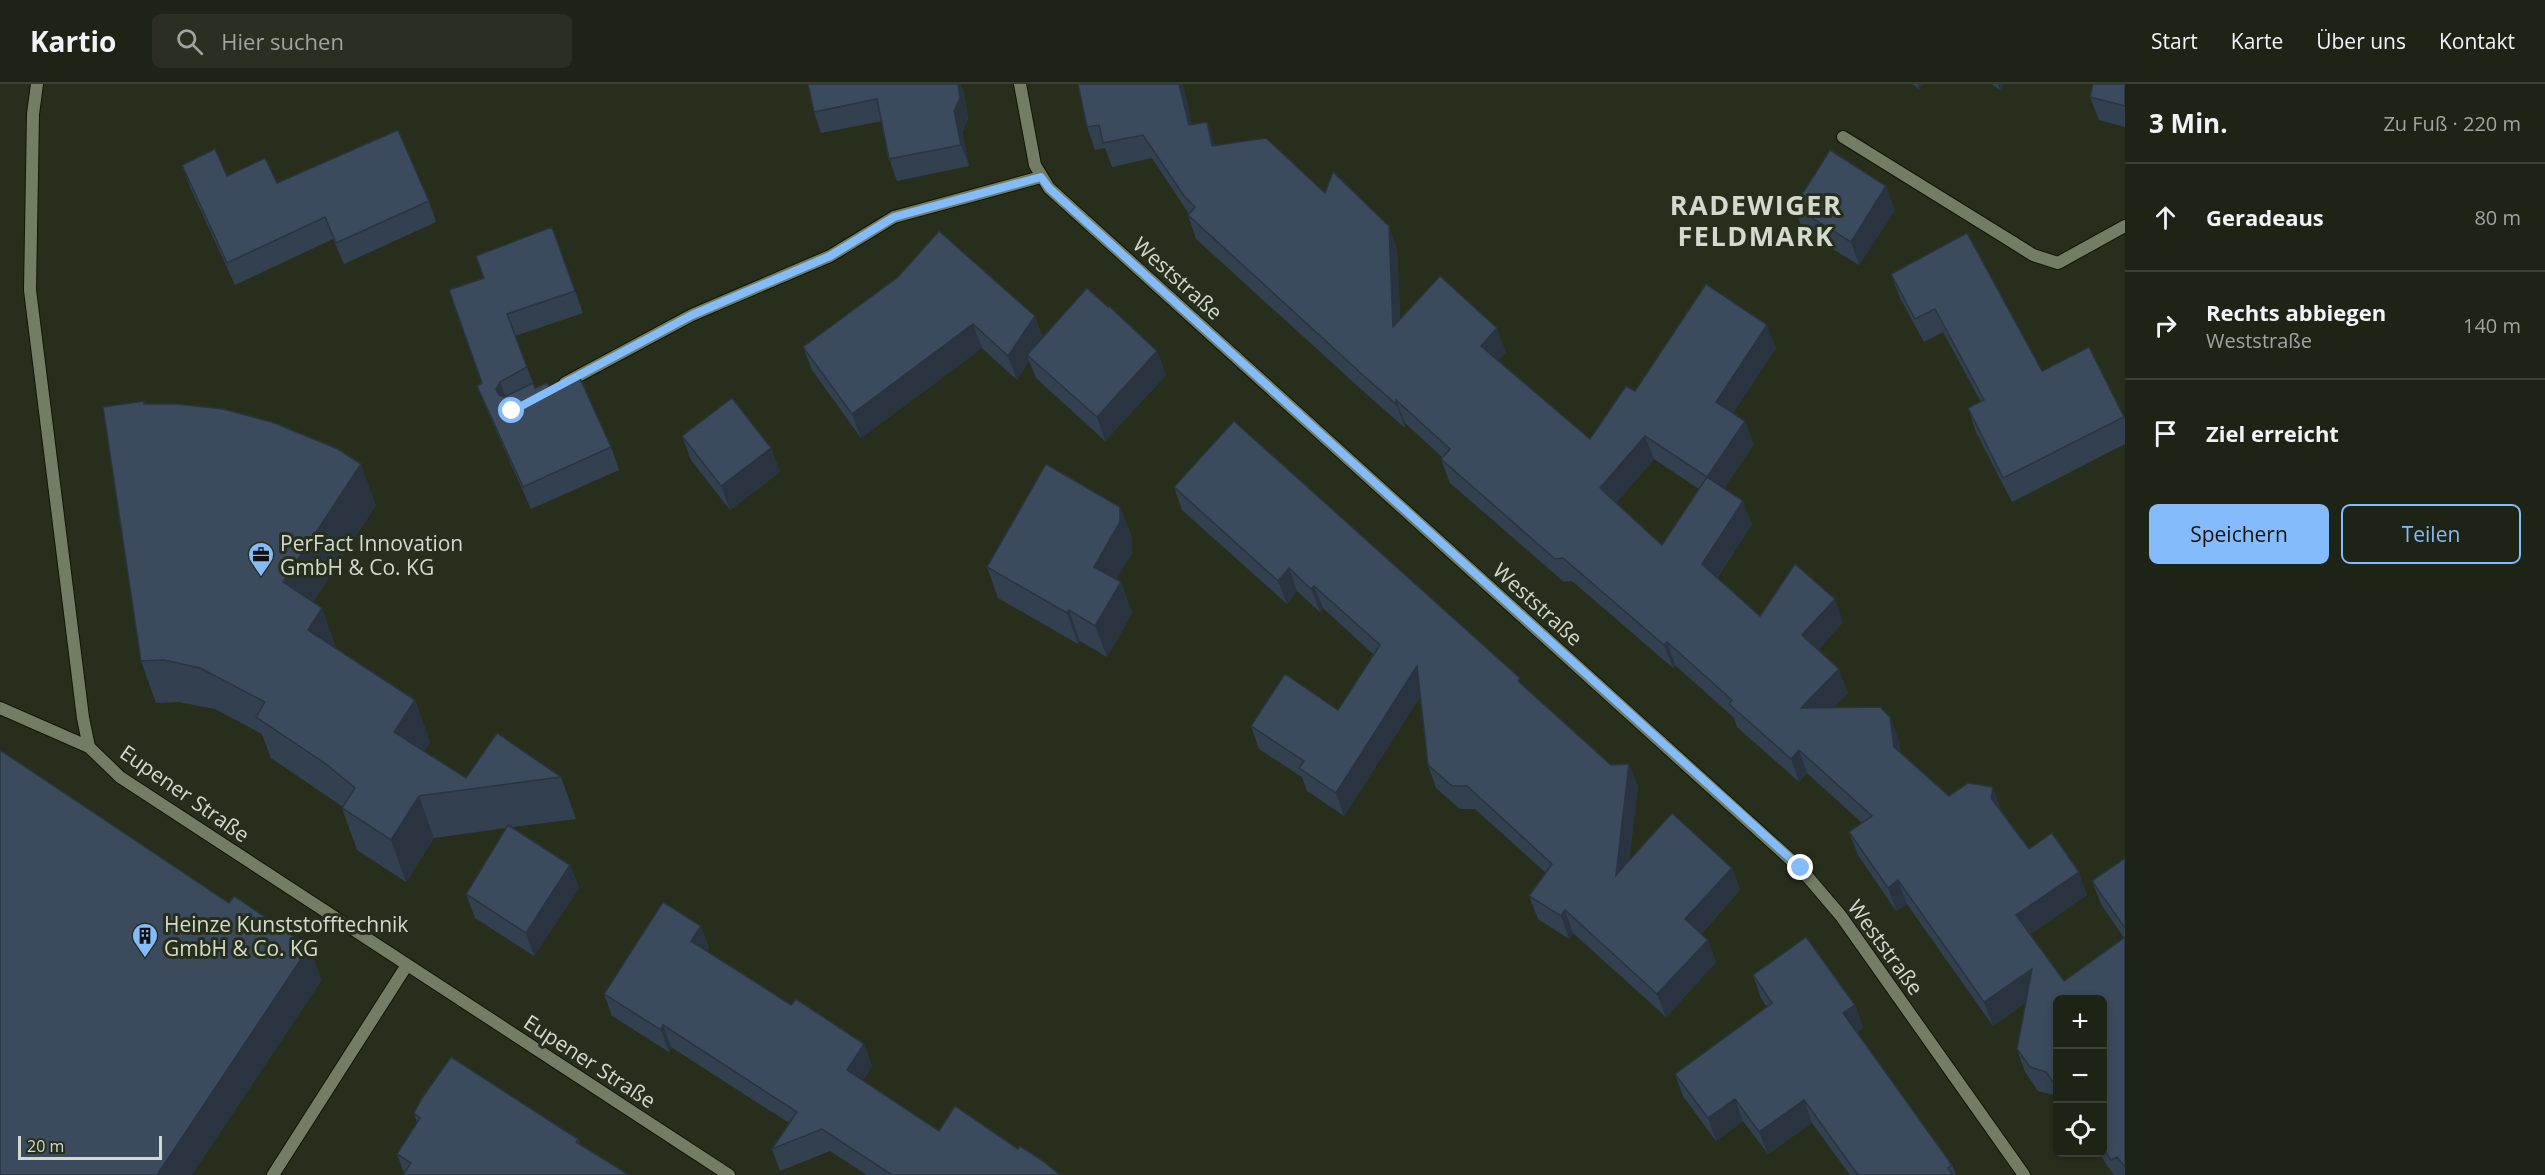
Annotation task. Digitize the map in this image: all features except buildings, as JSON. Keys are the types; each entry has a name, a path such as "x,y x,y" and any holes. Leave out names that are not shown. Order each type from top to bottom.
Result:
{"street":[{"name":"Eupener Straße","path":"37,84 33,114 30,290 83,718 90,747 120,777 729,1175"},
{"name":"Weststraße","path":"1020,84 1035,165 1049,188 1801,868 1841,916 2024,1175"},
{"path":"1843,137 2033,255 2058,263 2125,226"},
{"path":"555,388 692,315 830,256 894,217 1041,177"},
{"path":"0,708 90,747"},
{"path":"273,1175 407,965"}],"place":[{"name":"PerFact Innovation GmbH & Co. KG","path":"261,578"},
{"name":"Heinze Kunststofftechnik GmbH & Co. KG","path":"145,959"}],"district":[{"name":"RADEWIGER FELDMARK","path":"1756,220"}],"route":[{"path":"512,411 692,315 830,256 894,217 1041,177 1049,188 1801,868"}]}
